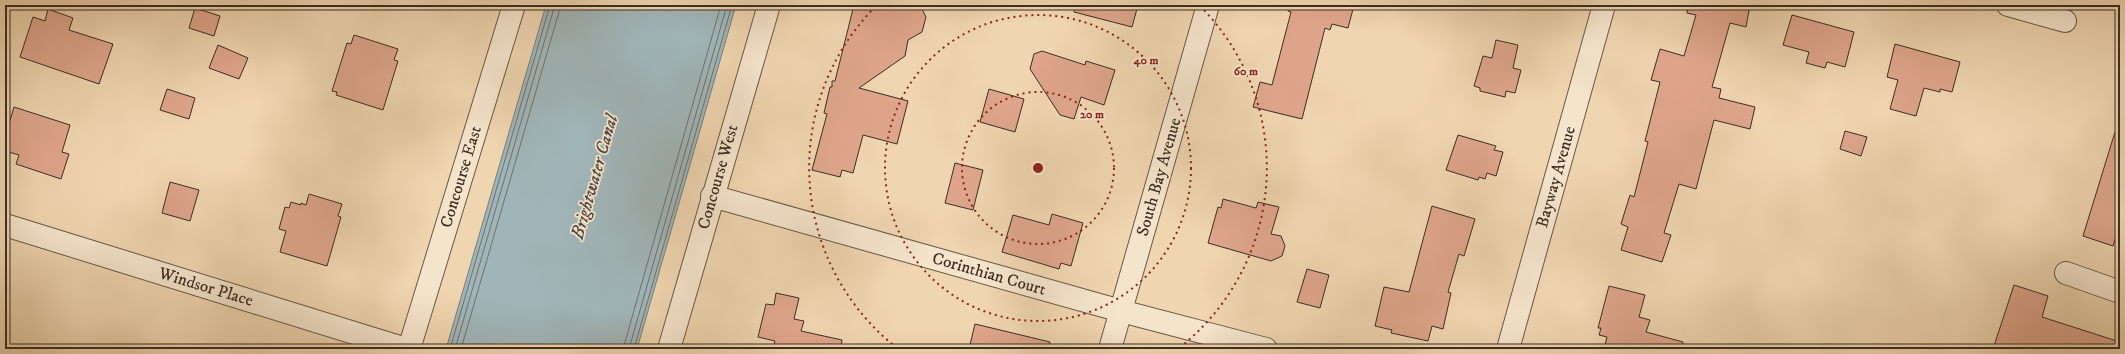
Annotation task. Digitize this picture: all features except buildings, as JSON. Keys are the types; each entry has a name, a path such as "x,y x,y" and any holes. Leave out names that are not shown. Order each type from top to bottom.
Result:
{"street":[{"name":"Concourse East","path":"408,349 514,5"},
{"name":"Concourse West","path":"669,349 712,196 769,5"},
{"name":"South Bay Avenue","path":"1110,349 1208,5"},
{"name":"Bayway Avenue","path":"1508,349 1604,5"},
{"path":"2008,5 2065,21"},
{"name":"Corinthian Court","path":"712,196 1121,311 1266,349"},
{"name":"Windsor Place","path":"5,225 408,349"},
{"path":"2066,273 2120,292"}],"water":[{"name":"Brightwater Canal","path":"546,5 736,5 637,349 446,349"}]}
